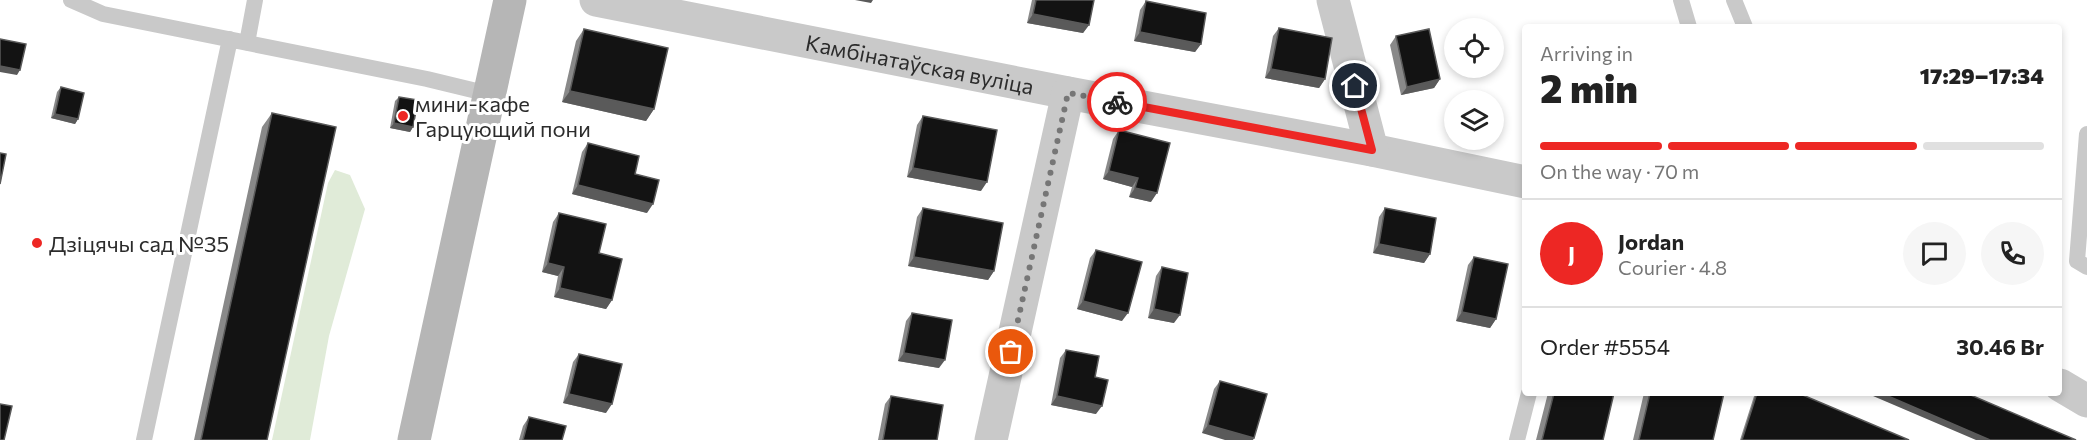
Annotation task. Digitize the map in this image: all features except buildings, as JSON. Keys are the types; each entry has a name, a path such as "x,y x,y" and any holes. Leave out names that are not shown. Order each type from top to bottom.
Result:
{"main road":[{"path":"414,440 510,0"}],"street":[{"name":"Камбінатаўская вуліца","path":"596,0 1372,150 1522,182"},
{"path":"1333,0 1372,150"},
{"path":"991,440 1068,93"},
{"path":"2062,386 2087,401"}],"lane":[{"path":"71,0 103,14 427,79 489,94"},
{"path":"144,440 238,41 255,0"},
{"path":"1681,0 1688,24"},
{"path":"1734,0 1744,24"},
{"path":"2087,134 2077,261 2087,267"},
{"path":"1517,440 1528,396"}],"green space":[{"path":"335,170 350,175 365,209 329,336 310,440 272,440 328,183"}],"way so far":[{"path":"1011,352 1068,93 1117,102"}],"place":[{"name":"мини-кафе Гарцующий пони","path":"403,116"},
{"name":"Дзіцячы сад №35","path":"37,243"}],"route":[{"path":"1117,102 1372,150 1355,86"}]}
